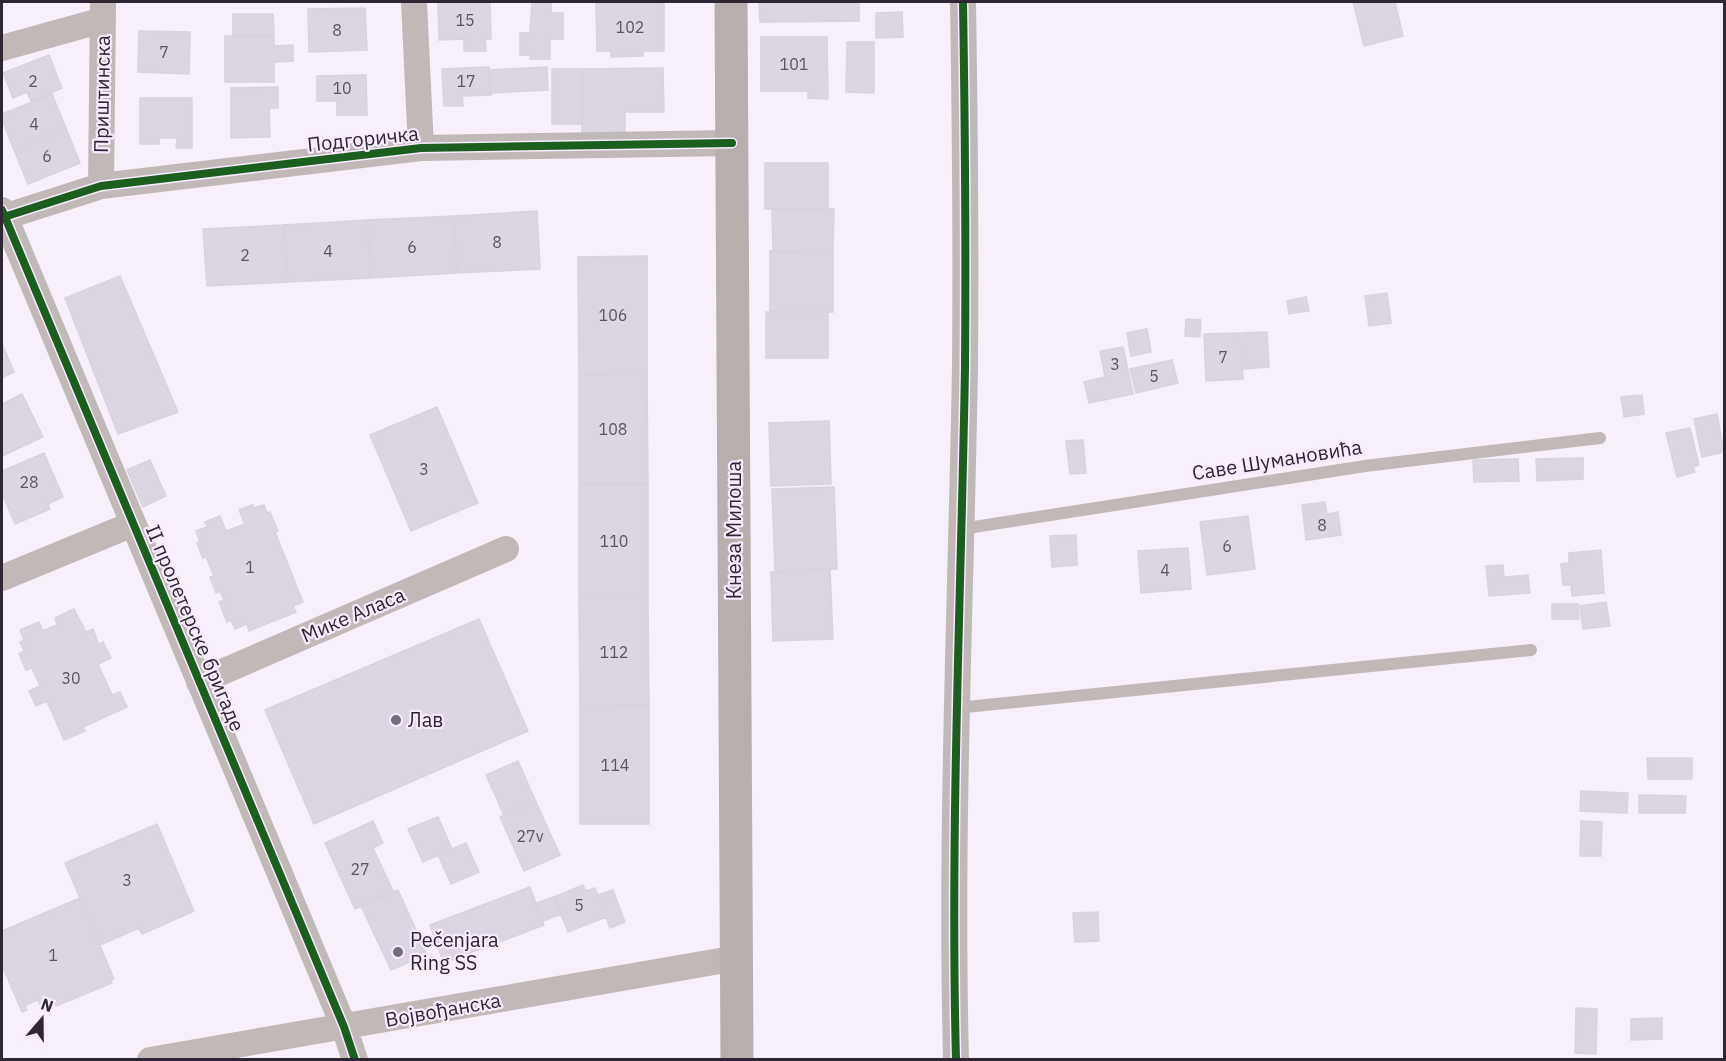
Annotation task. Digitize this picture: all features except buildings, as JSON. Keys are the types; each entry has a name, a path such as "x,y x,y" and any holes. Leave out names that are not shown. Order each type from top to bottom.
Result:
{"main road":[{"name":"Кнеза Милоша","path":"731,2 737,1059"}],"street":[{"path":"414,2 421,148"},
{"path":"956,1059 954,980 956,708 965,369 966,154 963,2"},
{"path":"2,48 103,11"},
{"name":"Приштинска","path":"101,186 103,11"},
{"name":"Подгоричка","path":"3,213 101,186 421,148 732,143"},
{"name":"II пролетерске бригаде","path":"3,213 344,1027 355,1059"},
{"path":"2,578 133,524"},
{"name":"Мике Аласа","path":"199,682 506,549"},
{"name":"Војвођанска","path":"150,1059 737,958"}],"lane":[{"name":"Саве Шумановића","path":"961,529 1365,466 1600,438"},
{"path":"956,708 1531,650"}],"cycle path":[{"path":"956,1060 955,800 965,368 963,2"},
{"path":"4,217 101,186 421,148 732,143"},
{"path":"2,210 344,1027 355,1060"}],"place":[{"name":"Лав","path":"396,720"},
{"name":"Pečenjara Ring SS","path":"398,952"}]}
